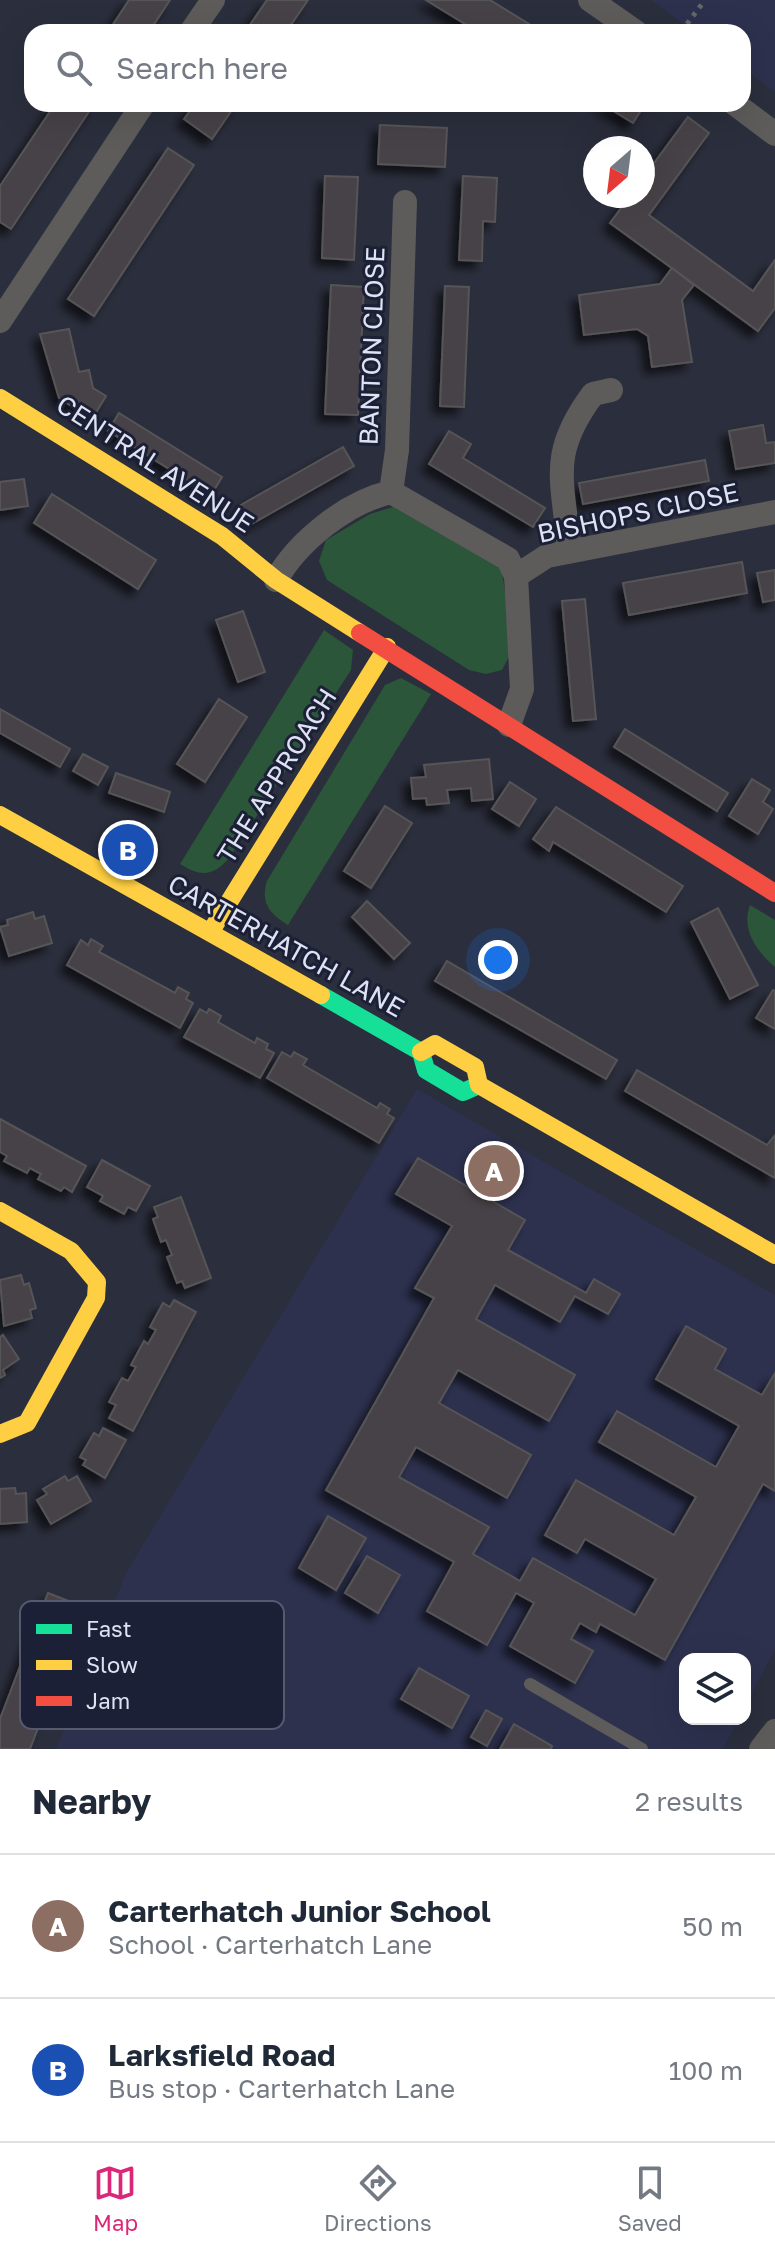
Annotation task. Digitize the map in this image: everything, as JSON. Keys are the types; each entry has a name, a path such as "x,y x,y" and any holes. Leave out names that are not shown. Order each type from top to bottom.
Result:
{"street":[{"path":"196,24 213,0"},
{"path":"590,0 624,24"},
{"path":"0,321 138,112"},
{"path":"746,112 775,134"},
{"name":"BANTON CLOSE","path":"391,492 397,450 405,202"},
{"path":"0,374 3,400"},
{"path":"569,551 560,473 566,436 593,394 611,390"},
{"name":"CENTRAL AVENUE","path":"3,400 222,536 276,580 775,893"},
{"path":"276,580 307,539 378,495 391,492 508,559 516,576 522,689 509,725"},
{"name":"BISHOPS CLOSE","path":"516,576 547,556 775,512"},
{"name":"THE APPROACH","path":"211,931 387,647"},
{"name":"CARTERHATCH LANE","path":"0,815 211,931 421,1052 426,1070 463,1092 479,1085"},
{"name":"CARTERHATCH LANE","path":"421,1052 435,1044 449,1051 475,1067 479,1085 775,1255"},
{"path":"0,1211 71,1251 97,1282 96,1298 27,1423 0,1434"},
{"path":"761,1749 775,1731"}],"lane":[{"path":"530,1684 642,1749"}],"path":[{"path":"687,24 705,0"}],"shaded area":[{"path":"651,0 775,0 775,92 751,74 751,24 683,24"},
{"path":"417,1089 775,1295 775,1649 751,1695 751,1653 679,1653 679,1725 736,1725 723,1749 56,1749 64,1729 284,1729 284,1601 115,1601 126,1573"}],"green space":[{"path":"393,507 502,569 512,651 502,670 486,674 469,670 327,580 319,561 326,540 370,514"},
{"path":"324,630 353,650 351,670 230,857 218,868 206,873 180,864"},
{"path":"401,678 431,694 288,925 268,907 265,896 267,881 385,685"},
{"path":"750,905 775,920 775,967 752,939 747,923"}],"building":[{"path":"129,0 170,0 154,24 113,24"},
{"path":"267,0 308,0 292,24 250,24"},
{"path":"426,0 490,0 529,24 465,24"},
{"path":"50,112 89,112 11,229 0,222 0,186"},
{"path":"189,112 231,112 212,139 184,119"},
{"path":"615,112 640,112 633,123"},
{"path":"688,117 709,133 655,207 655,162"},
{"path":"380,125 447,128 445,167 378,164"},
{"path":"168,148 194,165 94,316 68,299"},
{"path":"325,176 358,177 354,260 322,258"},
{"path":"463,176 497,178 495,222 483,221 482,261 459,260"},
{"path":"621,208 654,208 649,215 753,291 775,260 775,308 758,331 610,223"},
{"path":"672,268 694,285 682,300 692,362 652,367 648,336 637,329 584,335 579,295 660,284"},
{"path":"331,285 364,287 358,415 325,414"},
{"path":"445,286 469,287 464,407 440,406"},
{"path":"69,329 79,372 89,370 93,388 106,396 92,419 59,398 40,334"},
{"path":"119,413 222,477 211,495 108,431"},
{"path":"763,425 766,443 775,442 775,463 736,469 729,431"},
{"path":"449,431 471,444 463,458 545,508 533,527 429,464"},
{"path":"343,447 354,466 250,525 239,506"},
{"path":"705,460 709,481 583,504 579,483"},
{"path":"24,479 28,506 0,510 0,482"},
{"path":"52,494 156,560 138,589 34,523"},
{"path":"742,562 747,593 629,615 623,583"},
{"path":"775,570 775,600 763,602 757,573"},
{"path":"585,599 596,719 573,721 562,601"},
{"path":"243,611 265,672 238,682 216,620"},
{"path":"219,699 247,717 205,782 177,764"},
{"path":"0,709 70,749 60,767 0,733"},
{"path":"625,729 728,793 717,811 614,747"},
{"path":"83,754 108,767 98,785 73,771"},
{"path":"489,759 493,799 472,801 471,788 447,790 449,803 427,805 426,798 413,799 411,778 426,777 424,765"},
{"path":"116,773 170,792 164,812 109,793"},
{"path":"752,779 770,790 763,802 773,809 758,834 729,816"},
{"path":"510,782 536,799 519,826 492,809"},
{"path":"385,806 412,823 371,888 344,871"},
{"path":"556,807 683,886 666,912 553,842 549,851 533,839"},
{"path":"367,901 410,943 394,959 352,917"},
{"path":"718,908 758,985 730,999 691,922"},
{"path":"33,912 35,919 44,916 52,943 9,956 0,927 8,925 7,920"},
{"path":"91,939 103,946 99,952 175,993 178,987 189,993 186,999 193,1003 180,1028 67,965 81,940 88,945"},
{"path":"447,961 617,1060 606,1079 435,981"},
{"path":"775,991 775,1029 756,1018"},
{"path":"200,1009 207,1013 209,1009 221,1016 218,1022 255,1043 257,1038 268,1044 266,1049 274,1053 260,1078 184,1037"},
{"path":"282,1052 291,1057 294,1052 307,1059 303,1065 377,1108 380,1103 390,1109 387,1114 394,1118 379,1143 267,1078"},
{"path":"637,1070 767,1145 775,1135 775,1178 625,1091"},
{"path":"0,1119 86,1166 72,1192 64,1187 61,1191 38,1179 41,1174 30,1168 27,1173 4,1161 7,1156 0,1152"},
{"path":"418,1158 525,1220 508,1250 586,1293 594,1279 620,1294 608,1314 575,1296 560,1322 495,1285 476,1319 575,1375 549,1421 458,1370 439,1403 531,1455 507,1498 416,1447 399,1477 489,1527 473,1554 520,1581 533,1558 635,1615 656,1579 585,1539 577,1553 545,1535 576,1480 674,1535 696,1497 599,1442 617,1411 716,1467 739,1426 656,1379 686,1326 726,1349 715,1369 762,1395 775,1373 775,1491 763,1484 665,1660 600,1624 596,1632 580,1623 571,1639 593,1651 575,1683 510,1646 534,1603 516,1593 487,1645 427,1611 454,1562 326,1490 434,1298 415,1288 452,1226 396,1194"},
{"path":"102,1160 150,1186 136,1211 128,1207 124,1214 100,1201 103,1196 87,1187"},
{"path":"181,1197 211,1278 185,1288 182,1281 177,1283 167,1257 172,1255 166,1240 161,1242 153,1219 158,1217 154,1207"},
{"path":"21,1275 24,1285 29,1283 36,1308 30,1310 32,1318 4,1326 0,1280"},
{"path":"174,1300 196,1312 133,1431 109,1418 116,1405 109,1402 122,1378 128,1381 136,1367 131,1365 144,1341 148,1344 156,1330 150,1327 163,1303 170,1307"},
{"path":"3,1335 19,1359 3,1370 5,1375 0,1378 0,1337"},
{"path":"103,1428 126,1440 105,1478 83,1465 86,1460 80,1457 94,1433 99,1436"},
{"path":"65,1476 68,1481 77,1476 91,1501 51,1524 37,1500 47,1494 43,1489"},
{"path":"15,1488 16,1494 26,1493 27,1522 0,1524 0,1489"},
{"path":"328,1516 366,1538 336,1590 299,1568"},
{"path":"367,1556 400,1575 378,1613 345,1593"},
{"path":"48,1593 69,1601 45,1601"},
{"path":"20,1666 20,1729 38,1729 30,1749 0,1749 0,1719"},
{"path":"419,1668 469,1696 452,1728 401,1699"},
{"path":"486,1710 502,1719 487,1746 471,1737"},
{"path":"514,1724 552,1746 551,1749 500,1749"}],"traffic: fast":[{"path":"321,995 421,1052 426,1070 463,1092 479,1085"}],"traffic: slow":[{"path":"0,398 222,536 276,580 360,633"},
{"path":"211,931 387,647"},
{"path":"0,815 321,995"},
{"path":"421,1052 435,1044 475,1067 479,1085 775,1255"},
{"path":"0,1211 71,1251 97,1282 96,1298 27,1423 0,1434"}],"traffic: jam":[{"path":"360,633 775,893"}],"place":[{"name":"Larksfield Road","path":"128,850"},
{"name":"Carterhatch Junior School","path":"494,1171"}]}
